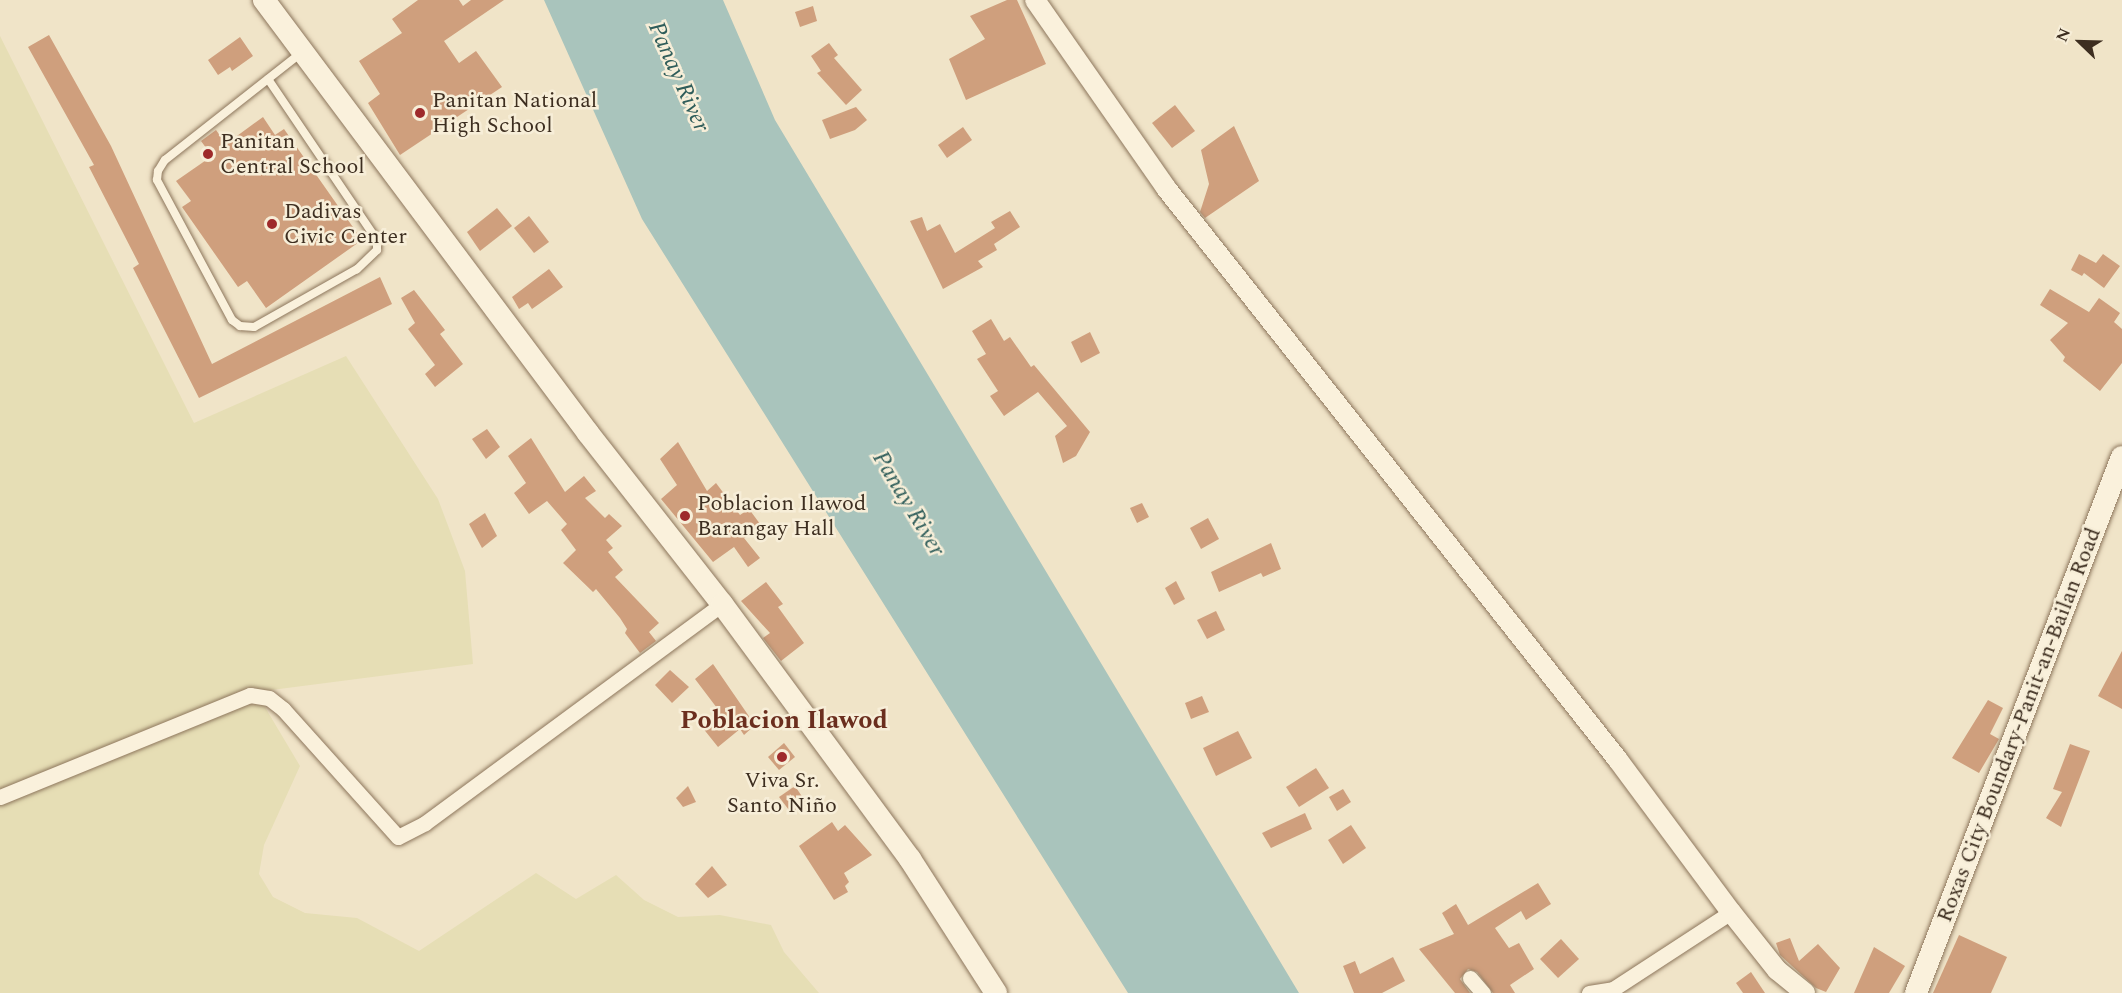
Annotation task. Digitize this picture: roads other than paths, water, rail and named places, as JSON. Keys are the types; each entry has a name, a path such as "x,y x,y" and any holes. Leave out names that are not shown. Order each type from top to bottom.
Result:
{"main road":[{"path":"264,0 581,423 722,604 910,859 996,993"},
{"name":"Roxas City Boundary-Panit-an-Bailan Road","path":"1916,993 2122,457"}],"street":[{"path":"1035,0 1166,188 1618,760 1731,912 1778,969 1805,993"},
{"path":"0,797 250,695 269,698 283,709 398,837 425,823 722,604"},
{"path":"1589,993 1612,989 1731,912"},
{"path":"1470,978 1483,993"}],"lane":[{"path":"268,79 377,240 377,250 357,269 254,327 240,326 232,320 157,180 158,171 165,160 268,79 303,52"}],"water":[{"name":"Panay River","path":"544,0 723,0 775,120 1299,993 1128,993 642,219"}],"place":[{"name":"Panitan National High School","path":"420,113"},
{"name":"Panitan Central School","path":"208,154"},
{"name":"Dadivas Civic Center","path":"272,224"},
{"name":"Poblacion Ilawod Barangay Hall","path":"685,516"},
{"name":"Viva Sr. Santo Niño","path":"782,757"}],"district":[{"name":"Poblacion Ilawod","path":"784,721"}]}
